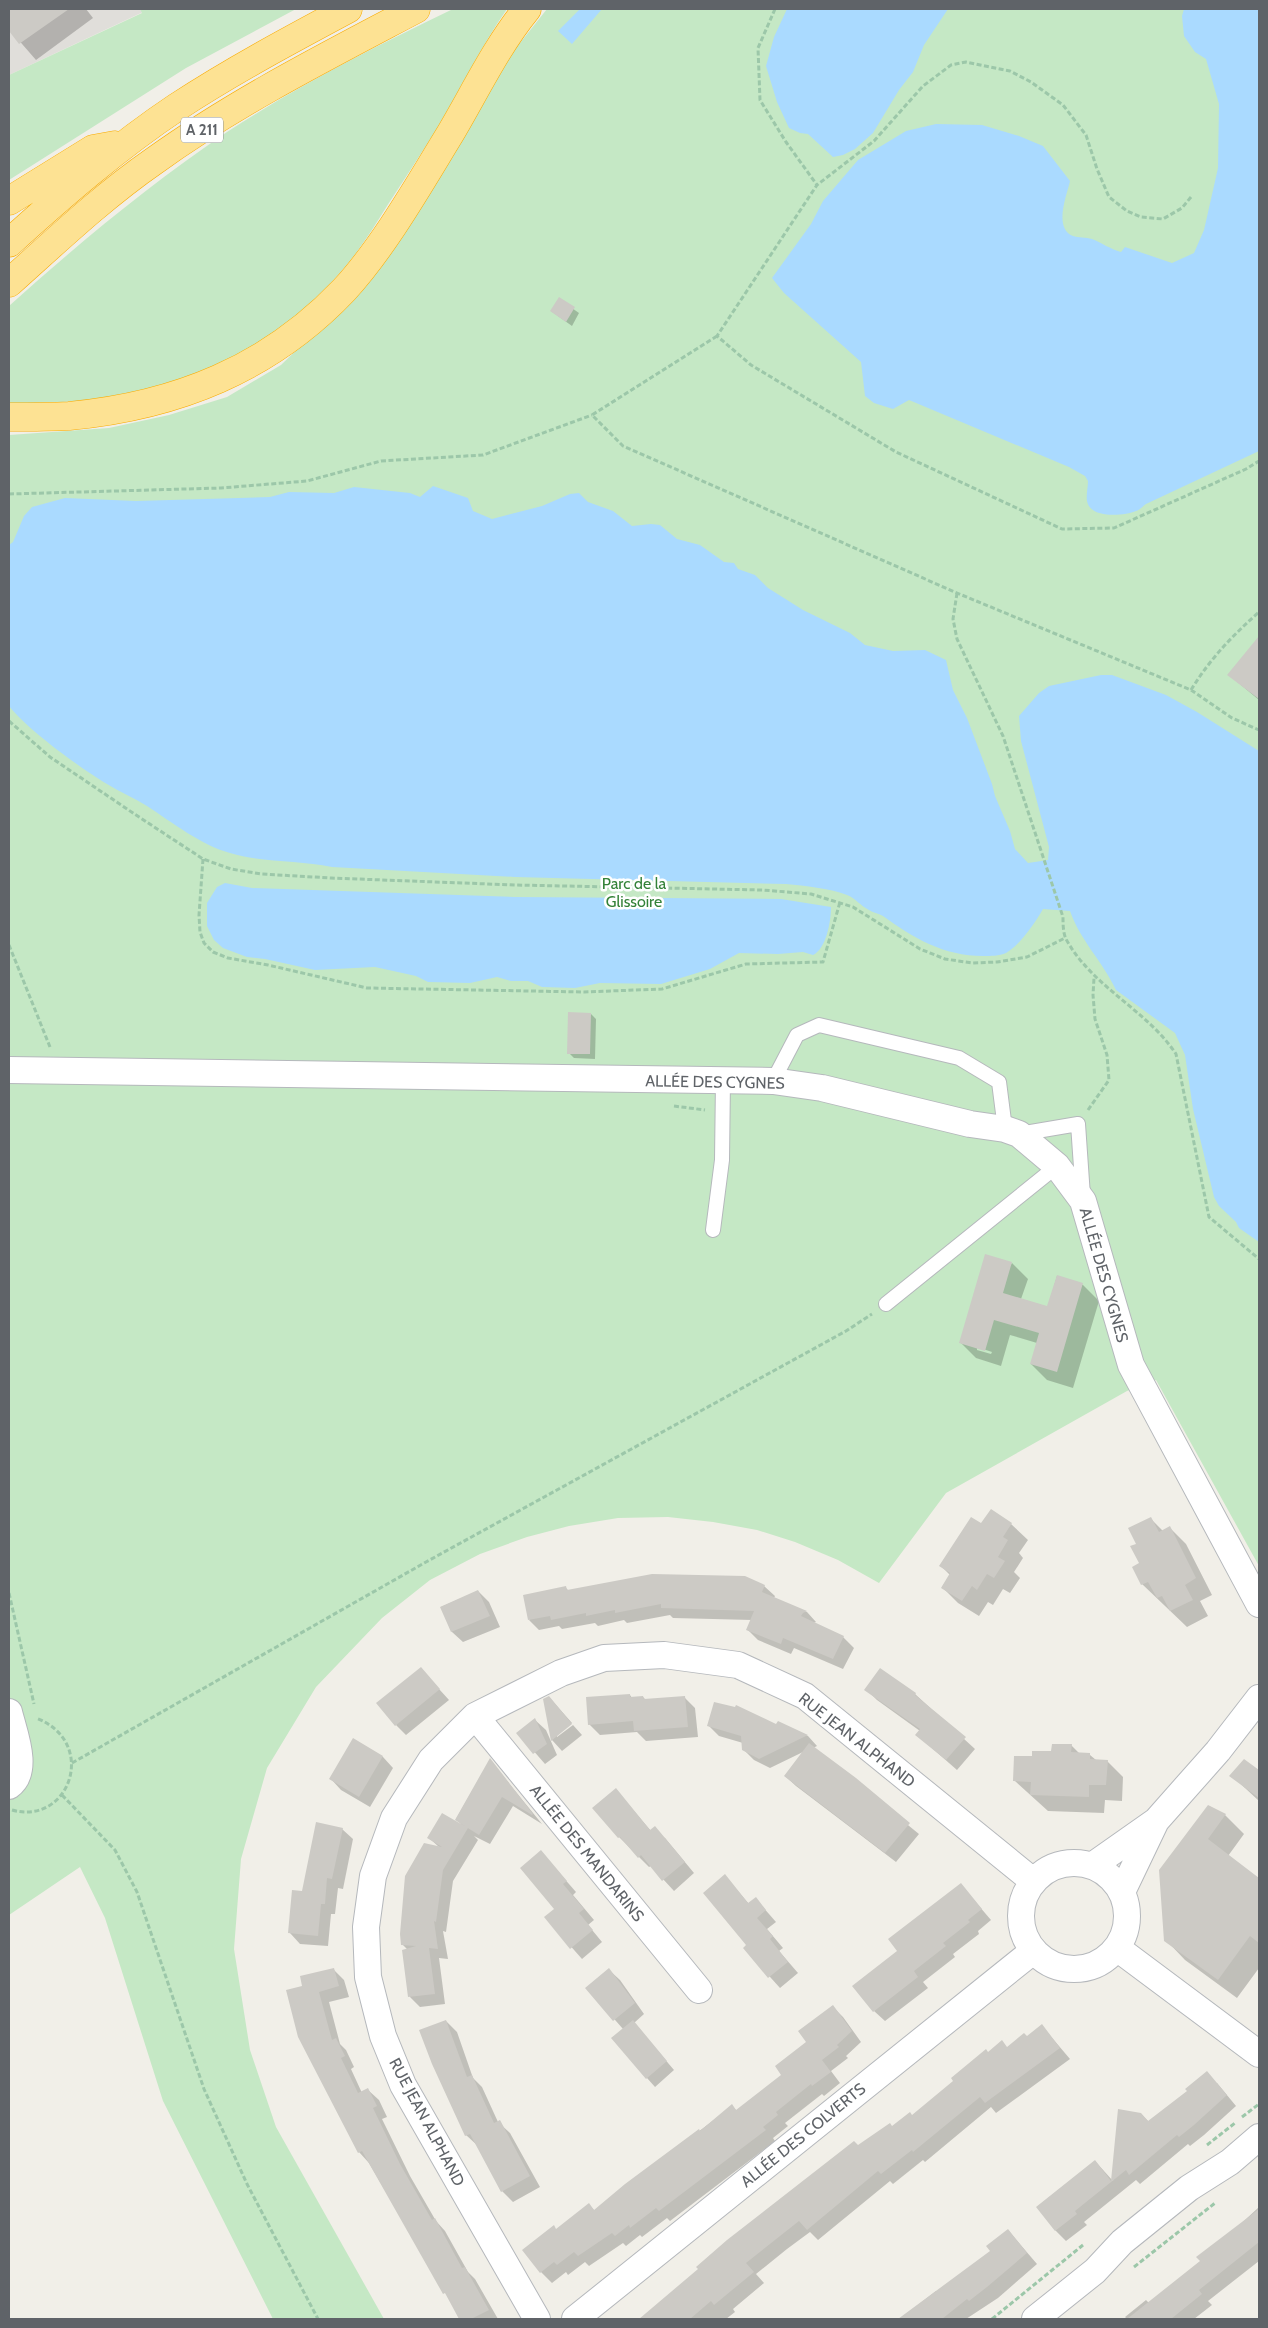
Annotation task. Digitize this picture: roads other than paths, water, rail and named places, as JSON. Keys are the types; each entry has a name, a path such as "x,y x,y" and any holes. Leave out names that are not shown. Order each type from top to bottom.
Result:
{"highway":[{"name":"A 211","path":"9,243 129,142 177,107 241,67 348,9"},
{"name":"A 211","path":"9,283 110,195 153,161 280,82 416,9"},
{"path":"9,417 68,416 117,409 159,400 216,381 245,368 273,351 307,325 344,289 380,244 450,134 510,30 527,9"},
{"path":"9,201 93,150 129,142"}],"street":[{"name":"ALLÉE DES CYGNES","path":"9,1070 773,1081 822,1088 970,1124 1012,1132 1056,1166 1084,1201 1131,1365 1259,1604"},
{"name":"RUE JEAN ALPHAND","path":"537,2319 404,2085 383,2036 368,1978 366,1927 373,1876 394,1818 431,1760 475,1716 561,1673 604,1658 664,1655 738,1665 805,1696 1033,1881"},
{"path":"1092,1866 1156,1821 1218,1751 1259,1698"},
{"path":"9,1786 16,1781 19,1772 16,1744 18,1714"},
{"name":"ALLÉE DES MANDARINS","path":"475,1716 699,1990"},
{"path":"1122,1892 1156,1821"},
{"path":"1070,1862 1092,1866 1110,1876 1122,1892 1128,1911 1126,1930 1117,1948 1099,1964 1076,1970 1052,1966 1033,1952 1023,1935 1020,1916 1023,1898 1033,1881 1050,1868 1070,1862"},
{"path":"1117,1948 1259,2054"},
{"name":"ALLÉE DES COLVERTS","path":"575,2319 1033,1952"},
{"path":"1035,2319 1094,2271 1122,2242 1189,2188 1230,2162 1259,2137"}],"lane":[{"path":"773,1081 796,1035 819,1025 959,1058 999,1082 1012,1132 1078,1124 1084,1201"},
{"path":"713,1230 722,1160 723,1080"},
{"path":"886,1304 1056,1166"}],"water":[{"path":"580,9 602,9 572,44 558,31"},
{"path":"787,9 948,9 924,45 913,72 899,90 873,133 855,149 843,155 833,157 808,134 789,128 777,102 766,66 774,37"},
{"path":"1184,9 1259,9 1259,451 1146,504 1131,513 1108,515 1094,511 1089,507 1087,501 1088,481 1085,476 1069,467 909,400 893,409 874,403 865,396 861,362 784,293 772,278 811,224 823,201 858,160 906,131 936,124 982,125 1019,136 1043,146 1070,181 1064,202 1062,219 1067,232 1073,236 1092,239 1121,252 1125,247 1172,263 1194,253 1204,230 1218,168 1219,104 1206,59 1195,52 1184,36 1182,16"},
{"path":"433,486 468,498 473,511 492,519 542,506 570,494 579,493 588,502 613,511 632,526 660,525 677,539 700,545 724,562 734,563 738,569 755,575 768,588 803,610 850,633 865,645 893,651 925,650 946,660 953,690 967,718 1015,849 1028,863 1048,860 1049,847 1021,741 1019,716 1039,693 1049,686 1101,675 1112,675 1166,695 1259,751 1259,1242 1239,1228 1236,1222 1219,1206 1214,1197 1193,1109 1185,1055 1175,1033 1116,990 1074,922 1070,911 1043,909 1022,939 1006,953 983,956 955,953 942,949 906,932 847,895 809,887 786,884 515,877 332,867 243,856 208,845 147,806 96,777 41,737 9,706 9,545 13,542 24,516 32,507 65,498 136,501 270,497 289,492 334,493 354,487 410,493 420,497"},
{"path":"225,883 252,888 514,897 781,899 831,907 831,913 824,941 818,952 813,955 803,952 778,954 739,953 710,969 661,984 600,983 575,988 542,987 528,981 511,981 497,977 470,983 428,982 416,976 375,967 315,970 247,957 223,948 214,940 207,926 207,903 217,887"}],"park label":[{"name":"Parc de la Glissoire","path":"634,892"}]}
